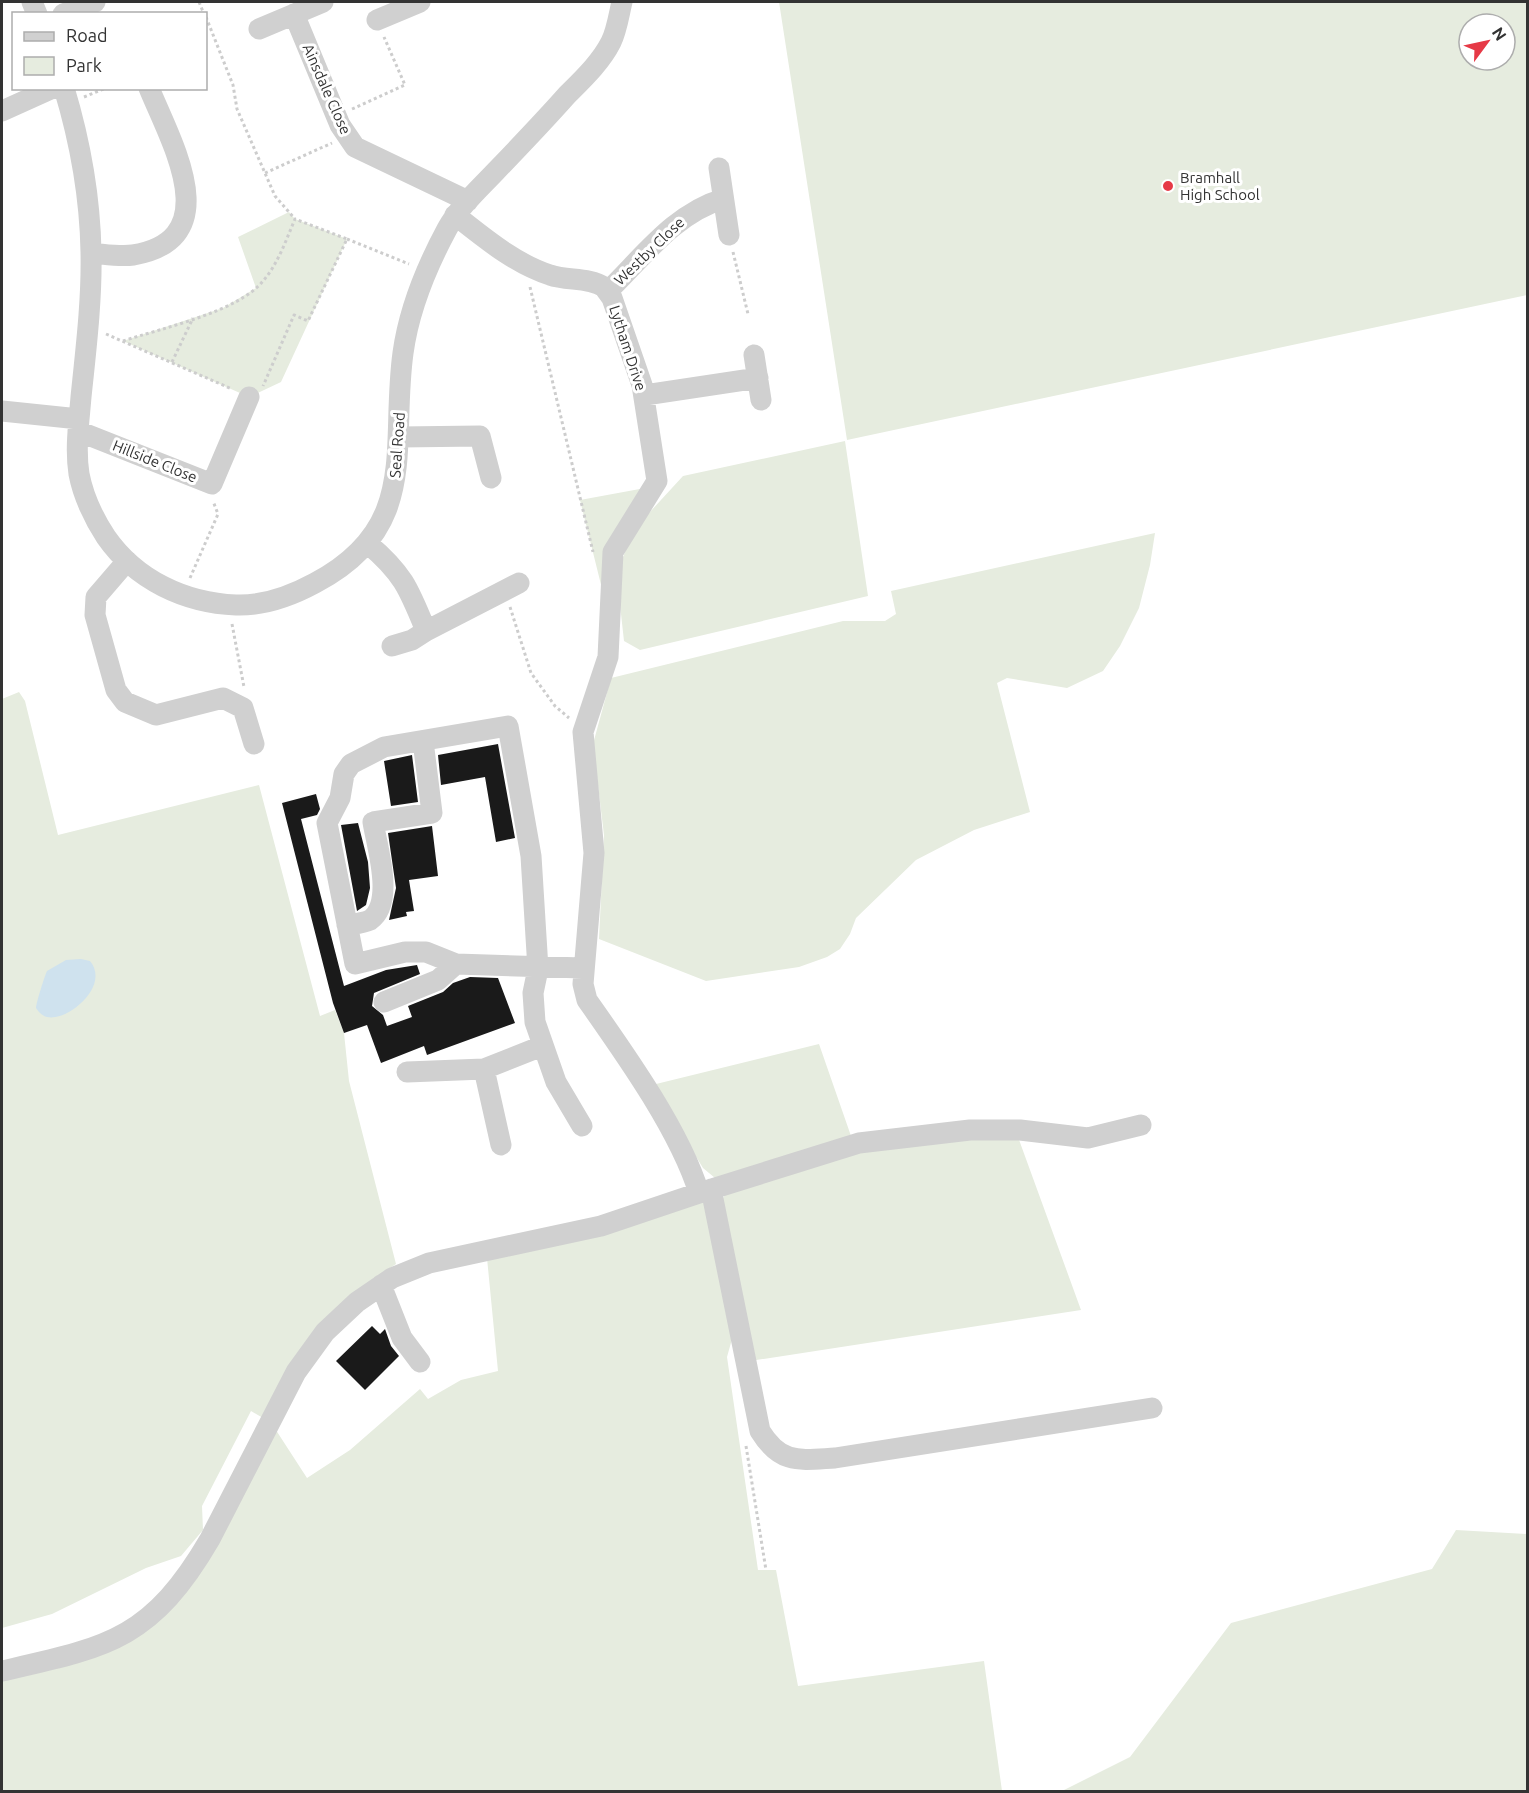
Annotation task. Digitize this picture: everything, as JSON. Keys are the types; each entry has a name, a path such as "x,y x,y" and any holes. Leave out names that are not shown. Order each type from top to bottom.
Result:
{"street":[{"path":"68,12 95,2"},
{"path":"259,29 323,2"},
{"path":"377,20 420,2"},
{"name":"Seal Road","path":"65,90 77,130 88,205 91,253 88,326 78,425 79,474 91,509 107,537 127,561 163,587 181,596 207,604 250,606 291,596 330,575 367,543 391,501 398,469 399,393 404,350 414,303 427,272 462,208 593,69 611,41 622,2"},
{"name":"Ainsdale Close","path":"294,14 336,116 355,147 462,208"},
{"path":"2,111 49,90"},
{"path":"91,253 132,255 160,246 175,234 185,218 188,191 181,167 150,90"},
{"path":"719,168 729,235"},
{"name":"Westby Close","path":"608,291 675,224 692,212 723,199"},
{"name":"Lytham Drive","path":"462,208 485,239 525,264 550,275 599,284 608,291 645,395 656,486 629,524 613,552 608,657 589,708 583,732"},
{"path":"754,355 761,400"},
{"path":"645,395 758,378"},
{"name":"Hillside Close","path":"2,411 78,425 212,484 249,397"},
{"path":"400,437 480,436 491,478"},
{"path":"367,543 391,563 403,580 426,631"},
{"path":"127,561 109,579 96,597 95,615 116,690 125,702 156,716 223,698 243,708 254,744"},
{"path":"392,646 412,640 512,587"},
{"path":"582,1126 556,1082 535,1022 533,993 538,969 531,856 508,726 384,747 351,764 344,774 340,798 327,823 355,964 405,952 426,952 456,964 538,969 583,968"},
{"path":"583,732 594,852 583,968 587,1000 657,1108 705,1191 760,1431 776,1452 788,1458 800,1460 835,1458 1152,1408"},
{"path":"347,925 369,920 380,910 384,893 373,822 432,813 423,741"},
{"path":"384,1002 438,980 456,964"},
{"path":"407,1072 483,1069 542,1046"},
{"path":"483,1069 501,1145"},
{"path":"2,1671 105,1645 152,1616 197,1562 296,1371 308,1353 343,1312 381,1285 429,1263 601,1226 859,1143 885,1138 970,1130 1020,1130 1088,1138 1141,1125"},
{"path":"381,1285 402,1338 420,1362"}],"path":[{"path":"207,20 233,85 237,109 275,196 295,219 427,272"},
{"path":"336,116 405,85 377,20"},
{"path":"265,173 347,137"},
{"path":"123,341 223,308 246,296 262,283 272,269 295,219"},
{"path":"729,235 747,314"},
{"path":"88,326 249,397 265,384 294,315 308,321 347,239"},
{"path":"525,264 593,554"},
{"path":"172,362 193,318"},
{"path":"181,596 218,514 213,501 212,484"},
{"path":"512,587 519,628 531,673 555,705 583,732"},
{"path":"228,605 248,700 243,708"},
{"path":"746,1443 766,1570"}],"green space":[{"name":"Bramhall High School","path":"779,2 1527,2 1527,295 847,440"},
{"path":"289,212 295,219 347,239 281,382 249,397 123,341 223,308 256,288 238,237"},
{"path":"845,441 868,596 640,650 624,641 619,596 620,566 627,546 638,525 683,476"},
{"path":"656,486 629,524 609,617 580,500"},
{"path":"1155,533 1139,608 1120,646 1103,671 1067,688 1007,678 997,683 1030,812 974,830 916,860 856,918 850,934 840,949 827,957 799,967 706,981 599,939 604,835 593,744 611,678 843,621 885,621 896,614 891,591"},
{"path":"19,692 25,701 58,835 259,785 320,1016 335,1010 344,1033 349,1081 396,1264 363,1286 263,1418 251,1411 202,1506 203,1530 181,1556 146,1568 52,1614 2,1628 2,699"},
{"path":"819,1044 851,1136 715,1178 703,1168 652,1085"},
{"path":"1018,1137 1081,1310 750,1361 719,1204 725,1195 870,1149 919,1141"},
{"path":"704,1200 732,1339 727,1357 758,1570 776,1570 798,1686 984,1661 1002,1791 2,1792 2,1677 142,1629 272,1424 307,1478 350,1450 420,1389 428,1399 461,1380 498,1371 487,1258"},
{"path":"1456,1530 1527,1534 1527,1791 1062,1791 1130,1757 1231,1623 1432,1569"}],"water":[{"path":"66,960 90,961 95,971 95,981 91,991 75,1008 65,1014 55,1017 42,1015 36,1008 47,971"}],"building":[{"path":"498,744 515,838 496,842 485,777 441,785 438,755"},
{"path":"412,755 418,802 391,806 384,761"},
{"path":"316,794 320,809 317,815 301,819 344,986 386,970 417,965 420,974 374,993 372,1006 383,1015 387,1026 412,1017 408,1006 443,992 453,983 470,977 498,978 515,1023 427,1055 424,1046 381,1063 367,1025 344,1033 333,1003 282,803"},
{"path":"358,823 368,862 370,888 366,905 357,911 341,825"},
{"path":"432,826 438,876 409,880 414,911 406,912 407,916 389,920 396,888 388,833"},
{"path":"372,1326 380,1334 385,1329 391,1346 399,1356 365,1390 336,1361"}],"place":[{"name":"Bramhall High School","path":"1168,186"}]}
